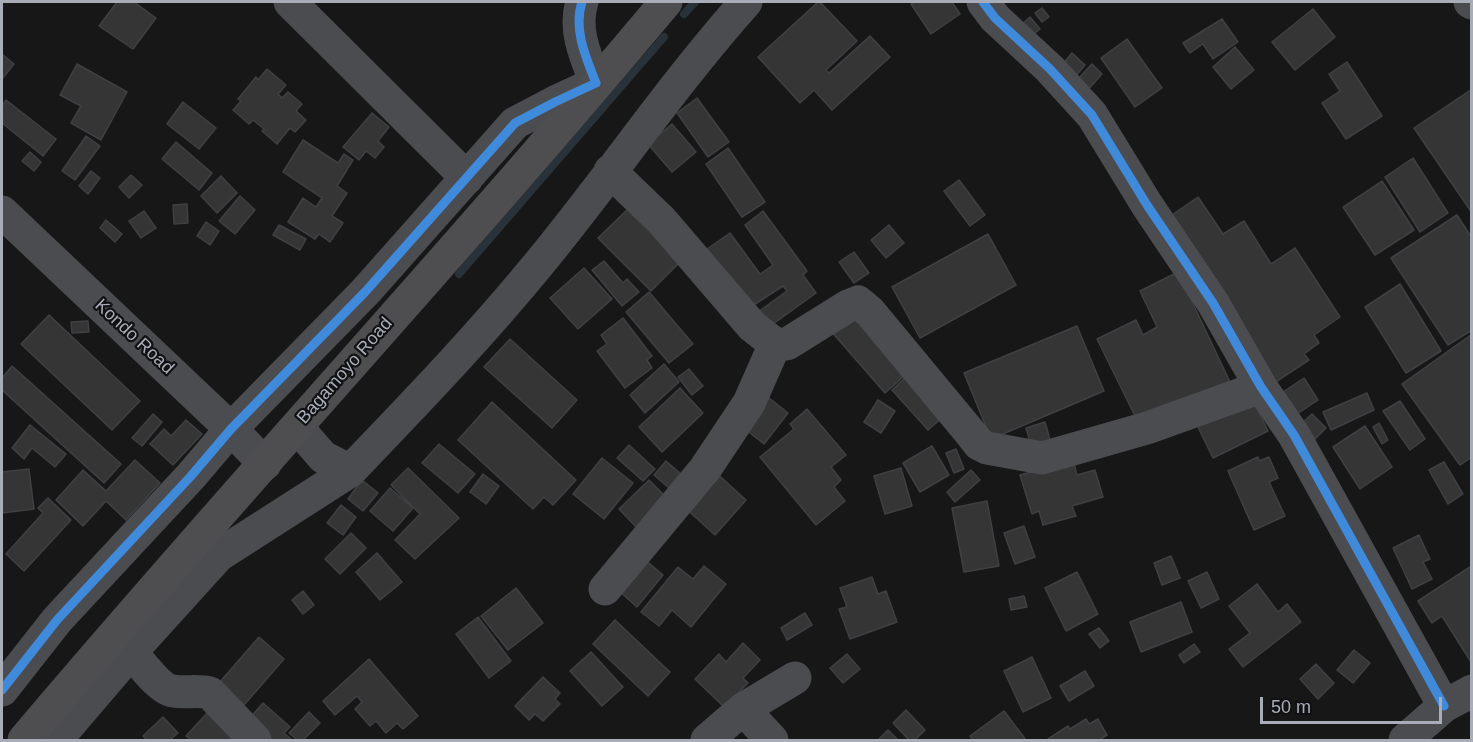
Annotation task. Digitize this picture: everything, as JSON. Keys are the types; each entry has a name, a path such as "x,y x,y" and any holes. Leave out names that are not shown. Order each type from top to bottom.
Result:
{"highway":[{"name":"Bagamoyo Road","path":"24,741 123,642 264,464 666,2"}],"street":[{"path":"290,2 467,178"},
{"path":"2,690 57,620 191,477 231,429 366,291 515,123 596,83 581,47 580,8 582,2"},
{"path":"56,741 123,642 219,555 350,471 449,368 538,266 709,44 746,2"},
{"path":"983,2 995,18 1050,69 1092,115 1147,206 1213,303 1261,387 1294,435 1458,698 1405,741"},
{"path":"610,171 662,221 752,326 775,344 787,344 858,302 870,312 980,444 987,448 1042,458 1147,428 1261,387"},
{"name":"Kondo Road","path":"2,212 231,429 264,464"},
{"path":"605,589 705,469 748,403 775,344"},
{"path":"297,427 323,457 350,471"},
{"path":"123,642 158,684 173,691 210,693 255,741"},
{"path":"707,741 743,709 795,678"},
{"path":"743,709 772,741"}],"building":[{"path":"117,2 134,2 156,18 133,49 99,26"},
{"path":"818,2 857,41 826,70 829,73 870,36 890,57 832,110 814,90 800,103 758,57"},
{"path":"915,2 952,2 960,14 931,34 911,4"},
{"path":"1042,8 1049,17 1042,22 1035,13"},
{"path":"1313,9 1335,37 1295,70 1272,42"},
{"path":"1030,17 1040,29 1031,36 1021,25"},
{"path":"1222,19 1238,42 1213,59 1203,44 1190,53 1183,43"},
{"path":"1127,39 1162,88 1135,107 1101,58"},
{"path":"1235,47 1254,70 1231,89 1213,67"},
{"path":"1072,53 1085,65 1069,84 1056,72"},
{"path":"2,54 14,64 2,79"},
{"path":"1347,62 1382,116 1346,139 1322,103 1340,91 1329,74"},
{"path":"77,64 127,92 101,140 71,123 81,106 60,95"},
{"path":"1092,64 1102,74 1085,93 1074,83"},
{"path":"267,69 286,85 278,94 282,98 288,92 302,104 296,111 306,120 295,132 290,128 277,144 253,120 249,124 233,110 241,101 238,99 256,77 258,80"},
{"path":"1472,89 1472,213 1414,128"},
{"path":"697,98 729,142 708,157 677,113"},
{"path":"6,100 56,139 43,156 2,123 2,106"},
{"path":"183,102 216,128 199,149 167,124"},
{"path":"372,113 389,127 378,141 384,147 375,158 366,151 359,160 343,147"},
{"path":"672,124 696,152 672,172 648,144"},
{"path":"86,136 100,146 75,180 62,171"},
{"path":"303,140 338,163 344,154 353,160 337,186 347,193 332,216 343,223 330,242 319,234 315,239 288,222 303,198 316,207 322,198 283,172"},
{"path":"176,142 212,173 199,190 162,159"},
{"path":"728,148 765,202 742,217 706,164"},
{"path":"30,152 41,162 34,171 22,161"},
{"path":"1413,158 1448,213 1420,232 1385,177"},
{"path":"91,171 100,178 88,194 79,186"},
{"path":"131,175 142,185 129,198 119,187"},
{"path":"221,176 237,193 217,213 201,196"},
{"path":"959,180 985,215 970,226 944,191"},
{"path":"1382,181 1414,230 1375,255 1343,207"},
{"path":"240,196 255,210 235,234 219,221"},
{"path":"1198,197 1223,234 1244,221 1271,264 1295,248 1340,317 1314,335 1319,343 1304,354 1309,360 1274,383 1166,219"},
{"path":"187,204 188,223 174,224 173,205"},
{"path":"630,207 682,260 651,291 598,238"},
{"path":"144,211 156,228 141,238 129,221"},
{"path":"763,211 807,271 803,275 816,293 769,327 758,312 787,291 783,286 749,308 707,249 730,233 760,274 773,265 745,225"},
{"path":"1457,215 1472,238 1472,330 1448,345 1391,258"},
{"path":"106,220 122,234 115,242 100,228"},
{"path":"206,222 219,231 210,245 197,236"},
{"path":"279,225 306,239 300,250 273,235"},
{"path":"889,225 904,243 886,258 871,240"},
{"path":"988,234 1016,285 920,338 892,287"},
{"path":"854,252 869,273 854,283 839,262"},
{"path":"604,261 623,283 627,279 639,292 622,306 592,270"},
{"path":"584,268 612,299 578,329 550,298"},
{"path":"1178,272 1230,382 1138,422 1097,339 1136,320 1143,335 1157,327 1140,291"},
{"path":"1400,284 1441,351 1406,373 1365,307"},
{"path":"649,292 693,344 669,363 626,312"},
{"path":"857,306 912,369 885,393 830,330"},
{"path":"49,315 140,401 112,430 21,344"},
{"path":"623,318 652,356 647,360 652,368 625,388 597,351 607,344 601,335"},
{"path":"88,321 89,332 72,333 71,322"},
{"path":"1077,326 1104,391 991,439 964,373"},
{"path":"1472,334 1472,457 1460,465 1402,384"},
{"path":"510,339 577,400 552,428 484,367"},
{"path":"664,364 679,382 645,413 630,395"},
{"path":"12,366 121,464 104,483 2,390 2,378"},
{"path":"689,369 703,386 692,395 678,377"},
{"path":"907,376 943,417 928,430 892,390"},
{"path":"1304,378 1318,400 1294,416 1280,394"},
{"path":"680,388 703,413 662,452 639,427"},
{"path":"1367,393 1374,410 1331,430 1323,412"},
{"path":"769,398 788,413 764,444 745,429"},
{"path":"1252,398 1268,431 1213,458 1197,425"},
{"path":"878,400 895,411 881,433 864,422"},
{"path":"1400,401 1425,439 1410,450 1383,411"},
{"path":"492,402 576,480 553,505 544,497 533,509 458,440"},
{"path":"807,409 846,455 831,467 841,480 834,487 845,501 816,525 760,457 794,429 790,424"},
{"path":"153,414 162,422 142,446 132,438"},
{"path":"1312,414 1326,428 1315,439 1301,424"},
{"path":"186,420 202,434 173,465 150,444 164,429 171,436"},
{"path":"1045,422 1052,447 1033,452 1026,428"},
{"path":"1379,423 1388,440 1382,444 1373,427"},
{"path":"30,425 66,454 55,467 32,448 24,459 12,448"},
{"path":"1365,426 1392,467 1360,489 1333,447"},
{"path":"439,444 475,474 458,493 422,463"},
{"path":"629,445 655,469 643,481 617,458"},
{"path":"932,446 949,475 920,492 903,463"},
{"path":"956,449 964,469 954,473 946,453"},
{"path":"1258,457 1259,461 1269,457 1278,478 1269,482 1285,516 1254,530 1228,471"},
{"path":"602,458 633,483 604,519 573,494"},
{"path":"135,460 160,483 126,520 106,501 83,526 56,500 83,470 106,491"},
{"path":"1073,460 1077,475 1095,470 1103,497 1072,506 1076,516 1043,525 1039,511 1032,514 1020,475"},
{"path":"666,461 688,480 676,494 654,475"},
{"path":"1444,462 1463,494 1448,504 1429,470"},
{"path":"408,468 459,518 415,559 395,540 420,514 391,485"},
{"path":"901,468 912,506 885,514 874,476"},
{"path":"29,469 34,509 2,513 2,472"},
{"path":"713,470 746,500 715,535 682,505"},
{"path":"971,470 980,480 955,502 947,492"},
{"path":"483,474 499,486 486,504 470,492"},
{"path":"362,480 378,493 363,511 348,499"},
{"path":"649,480 668,499 638,529 619,509"},
{"path":"390,488 413,508 393,531 370,511"},
{"path":"48,498 71,520 24,571 6,554 43,513 38,508"},
{"path":"987,501 999,566 964,572 952,508"},
{"path":"341,505 356,517 343,535 327,523"},
{"path":"1024,526 1035,557 1015,564 1004,533"},
{"path":"351,533 366,548 340,574 325,559"},
{"path":"1419,535 1430,559 1423,562 1432,579 1412,589 1393,548"},
{"path":"377,553 402,582 380,600 356,572"},
{"path":"1171,556 1180,578 1162,585 1154,563"},
{"path":"643,558 663,575 637,607 617,589"},
{"path":"704,566 726,584 691,627 672,610 659,626 641,612 678,567 693,579"},
{"path":"1470,567 1472,570 1471,662 1442,616 1432,623 1418,601"},
{"path":"1077,572 1098,614 1066,631 1045,588"},
{"path":"1207,572 1219,599 1201,608 1188,581"},
{"path":"872,577 878,594 886,591 897,622 850,639 839,609 847,607 840,588"},
{"path":"1257,584 1278,612 1287,604 1301,622 1243,667 1229,649 1250,633 1229,606"},
{"path":"516,588 543,623 508,650 481,616"},
{"path":"303,591 314,605 303,614 292,600"},
{"path":"1024,596 1027,607 1011,610 1009,599"},
{"path":"1181,602 1192,632 1141,652 1130,622"},
{"path":"805,613 812,625 787,640 781,628"},
{"path":"478,617 511,661 489,678 456,634"},
{"path":"615,620 670,672 648,696 593,644"},
{"path":"1099,628 1109,641 1100,648 1089,634"},
{"path":"259,637 284,659 244,705 219,683"},
{"path":"743,643 760,660 743,678 748,683 724,707 695,679 719,654 726,662"},
{"path":"1194,644 1200,652 1184,663 1179,655"},
{"path":"1354,650 1370,663 1353,683 1337,670"},
{"path":"591,652 623,687 602,706 570,671"},
{"path":"847,654 860,669 843,683 830,668"},
{"path":"1032,657 1051,698 1023,712 1004,671"},
{"path":"369,659 418,716 403,729 397,723 386,733 376,721 370,726 355,709 362,702 357,696 335,715 323,701"},
{"path":"1316,664 1334,683 1318,699 1300,679"},
{"path":"1085,671 1094,686 1069,701 1060,686"},
{"path":"543,677 560,693 555,699 560,704 543,721 535,714 529,720 515,706"},
{"path":"263,703 290,727 284,733 292,740 272,740 249,719"},
{"path":"906,710 925,730 915,740 909,740 893,723"},
{"path":"209,711 233,740 191,740 186,736"},
{"path":"1004,711 1026,740 973,740 970,736"},
{"path":"309,712 320,723 303,740 297,740 289,733"},
{"path":"163,717 178,733 170,740 147,740 143,736"},
{"path":"1086,719 1089,724 1098,719 1107,735 1099,740 1048,739 1068,726 1070,729"},
{"path":"888,730 898,740 878,740"}],"waterway":[{"path":"684,14 695,2"},
{"path":"459,274 664,37"}],"cycle path":[{"path":"2,690 57,620 191,476 231,429 366,291 515,123 596,83 580,33 582,2"},
{"path":"983,2 995,18 1050,69 1092,115 1147,205 1213,303 1261,387 1294,435 1444,706"}]}
